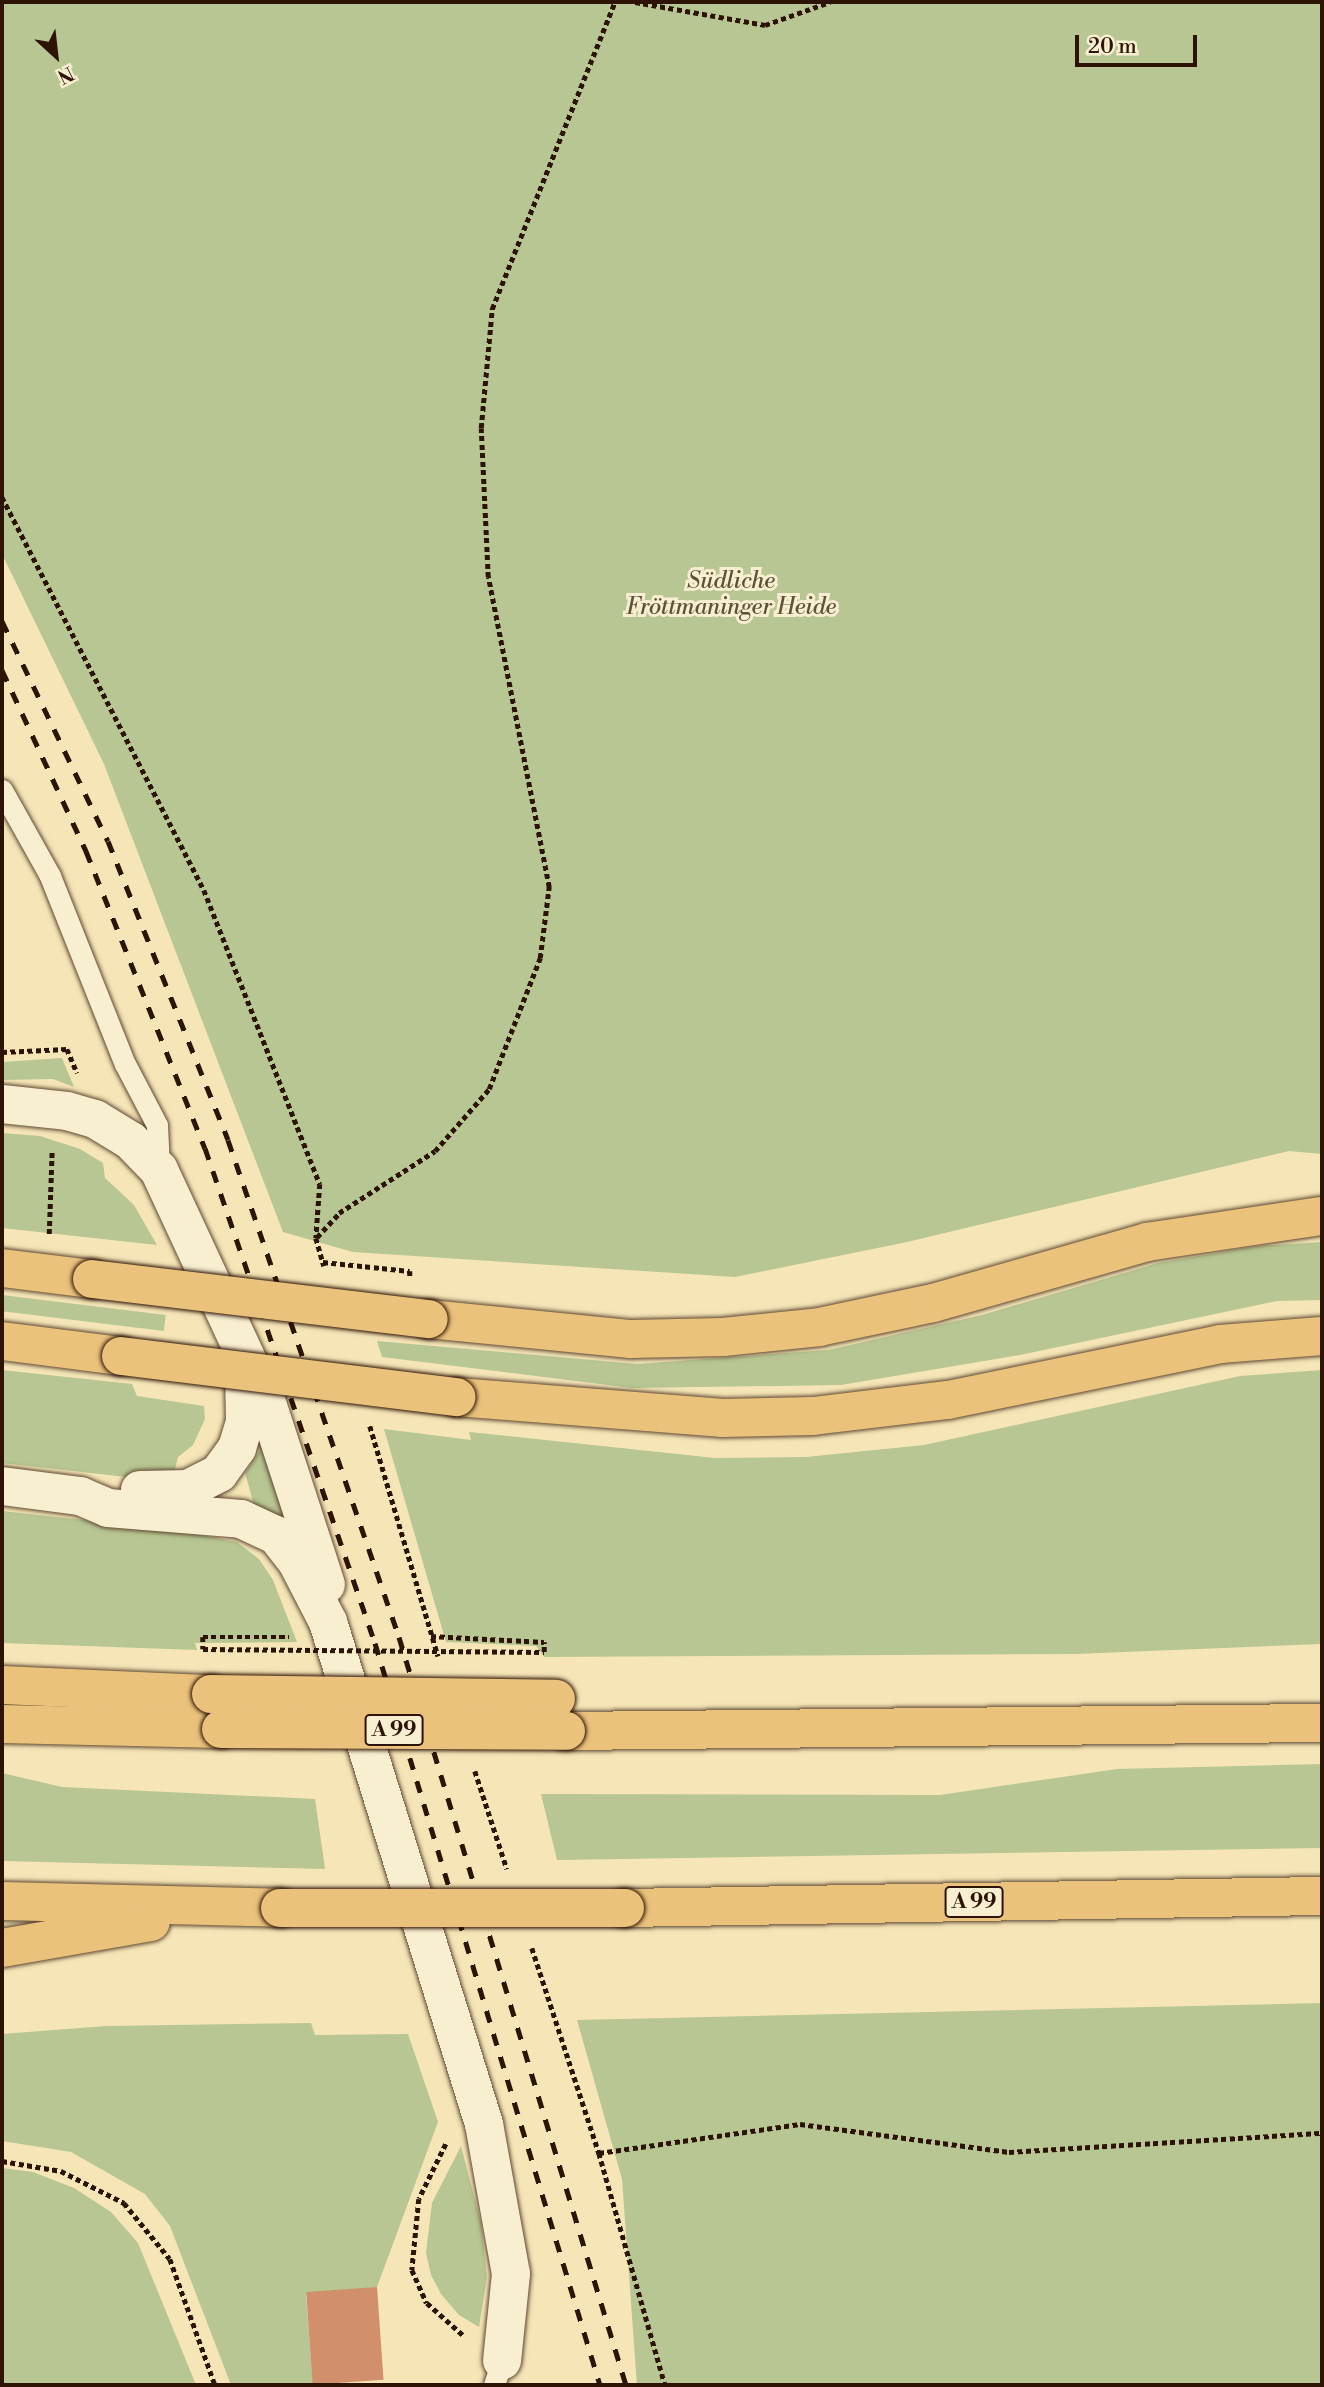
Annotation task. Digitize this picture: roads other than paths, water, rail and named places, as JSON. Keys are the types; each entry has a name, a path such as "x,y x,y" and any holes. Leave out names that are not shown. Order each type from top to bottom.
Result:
{"highway":[{"path":"2,1268 429,1319 631,1339 723,1337 820,1327 933,1303 1147,1242 1322,1216"},
{"path":"2,1341 457,1397 723,1418 813,1416 948,1400 1220,1344 1322,1336"},
{"path":"2,1685 216,1711"},
{"name":"A 99","path":"2,1724 216,1711 561,1715 690,1730 1322,1723"},
{"name":"A 99","path":"2,1901 232,1909 625,1908 1322,1896"},
{"path":"2,1948 232,1909"}],"street":[{"path":"2,1104 58,1110 95,1119 131,1141 159,1170 244,1346 326,1582 328,1622"},
{"path":"80,1496 111,1487 188,1489 219,1473 237,1448 244,1421 244,1346"},
{"path":"2,1486 80,1496 108,1508 241,1519 276,1535 297,1562 328,1622 389,1806 492,2157 511,2274 498,2373"}],"lane":[{"path":"2,790 50,876 125,1064 157,1125 159,1170"}],"railway":[{"path":"2,621 108,841 228,1140 399,1637 626,2385"},
{"path":"2,670 86,851 205,1148 375,1643 600,2385"}],"park label":[{"name":"Südliche Fröttmaninger Heide","path":"731,594"}]}
